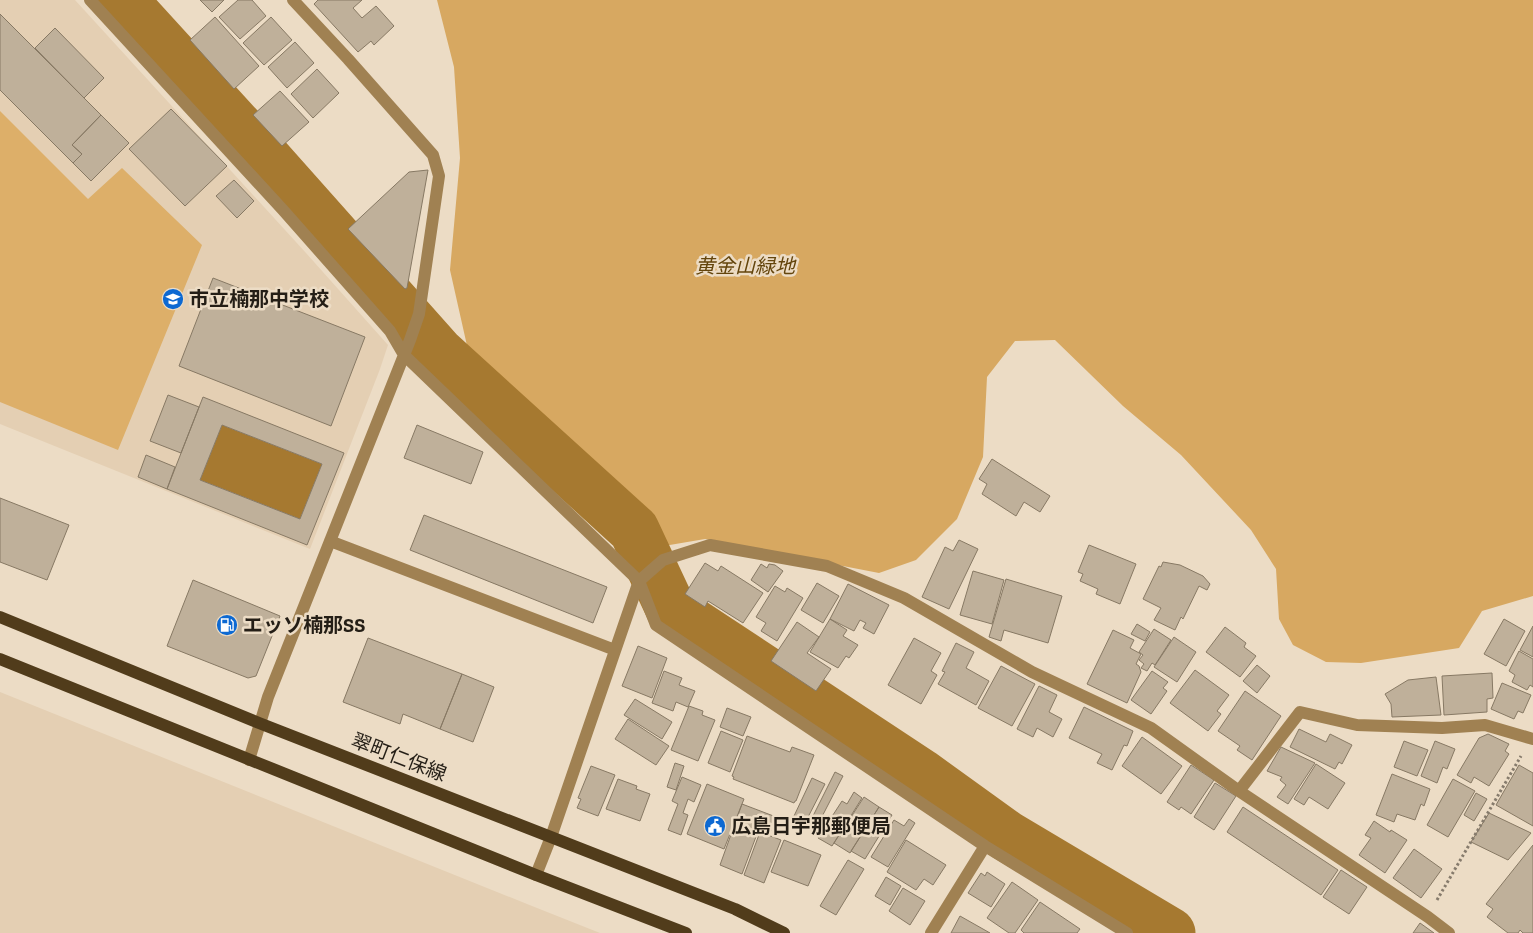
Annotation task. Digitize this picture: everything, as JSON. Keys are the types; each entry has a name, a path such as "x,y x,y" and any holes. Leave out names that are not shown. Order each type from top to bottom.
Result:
{"main road":[{"name":"翠町仁保線","path":"0,617 259,723 735,909 784,933"},
{"path":"0,659 536,875 686,933"}],"street":[{"path":"90,0 334,266 390,330 404,355 640,580 656,626 985,846 1127,933"},
{"path":"249,760 268,697 419,314 439,176 433,155 293,0"},
{"path":"330,541 615,650"},
{"path":"536,875 551,837 640,580 663,560 710,545 827,566 904,598 1032,672 1151,728 1239,791 1449,933"},
{"path":"1239,791 1300,712 1357,724 1442,728 1485,724 1532,739"},
{"path":"931,933 985,846"}],"path":[{"path":"1428,917 1532,739"}],"shaded area":[{"name":"市立楠那中学校","path":"0,0 75,0 388,345 310,549 0,424"},
{"path":"0,111 88,199 122,168 202,245 118,450 0,402"},
{"path":"222,425 322,464 300,519 200,480"},
{"path":"0,692 527,904 600,933 0,933"}],"green space":[{"name":"黄金山緑地","path":"437,0 1533,0 1533,596 1482,611 1459,648 1361,663 1326,662 1293,645 1279,619 1276,569 1251,530 1181,455 1123,406 1055,340 1015,341 987,377 983,457 957,519 916,560 879,573 705,539 652,548 631,520 536,438 470,359 450,270 460,158 454,67"}],"building":[{"path":"200,0 224,0 212,12"},
{"path":"238,0 252,0 266,16 240,39 219,17"},
{"path":"318,0 362,0 353,8 362,18 376,6 394,26 374,45 371,41 358,52 314,4"},
{"path":"0,14 101,115 72,145 82,154 73,163 0,90"},
{"path":"215,17 259,66 234,89 190,40"},
{"path":"271,17 292,40 264,65 243,43"},
{"path":"55,28 104,78 84,98 35,48"},
{"path":"295,42 314,63 287,88 268,67"},
{"path":"317,69 339,93 313,118 291,94"},
{"path":"280,91 309,122 282,146 253,115"},
{"path":"171,109 227,166 185,206 129,149"},
{"path":"101,115 129,143 91,181 73,163 82,154 72,145"},
{"path":"428,170 407,288 405,289 348,229 409,172"},
{"path":"234,180 254,201 237,218 216,196"},
{"path":"213,278 365,337 331,426 179,366"},
{"path":"168,395 199,407 181,453 150,441"},
{"path":"203,397 344,453 307,545 167,489","holes":["222,425 322,464 300,519 200,480"]},
{"path":"417,425 483,452 471,484 404,458"},
{"path":"146,455 175,467 167,489 138,477"},
{"path":"992,459 1050,496 1040,512 1024,502 1016,516 982,494 987,484 979,479"},
{"path":"0,498 69,525 47,580 0,562"},
{"path":"424,515 607,587 593,623 410,550"},
{"path":"959,540 978,549 949,609 922,597 945,547 953,551"},
{"path":"1089,545 1136,564 1120,604 1096,594 1098,589 1080,581 1083,574 1078,572"},
{"path":"1163,562 1180,565 1203,576 1210,584 1207,590 1199,586 1183,619 1181,617 1175,630 1154,620 1161,608 1143,599 1159,566 1161,567"},
{"path":"705,563 718,571 721,566 763,593 743,623 708,601 705,607 685,594"},
{"path":"761,564 767,568 769,564 775,565 783,571 768,592 751,580"},
{"path":"973,571 1004,580 992,624 960,615"},
{"path":"1006,579 1062,596 1048,643 1004,630 1001,641 989,637"},
{"path":"193,580 280,616 256,676 248,678 167,646"},
{"path":"817,583 839,596 823,623 801,610"},
{"path":"848,584 889,605 874,634 863,628 866,623 860,620 854,631 830,619"},
{"path":"775,586 785,592 787,588 803,598 777,641 761,631 766,623 756,617"},
{"path":"830,619 847,630 843,636 858,645 849,658 846,656 838,668 810,652"},
{"path":"1504,619 1525,631 1506,666 1484,654"},
{"path":"797,622 819,637 807,653 831,669 816,691 771,661"},
{"path":"1137,624 1150,632 1145,641 1131,634"},
{"path":"1533,626 1533,657 1520,650"},
{"path":"1225,627 1246,643 1244,647 1256,656 1240,677 1206,652"},
{"path":"1154,629 1171,640 1155,665 1152,663 1147,671 1141,668 1144,664 1139,660 1143,655 1139,652"},
{"path":"1113,630 1134,640 1130,648 1141,654 1136,664 1141,672 1127,703 1087,684"},
{"path":"1174,637 1196,652 1177,682 1154,667"},
{"path":"368,638 462,674 440,729 403,714 400,724 343,702"},
{"path":"914,638 941,653 931,671 937,675 921,704 888,685"},
{"path":"956,643 974,652 966,668 989,681 976,705 938,684 945,672 942,671"},
{"path":"638,646 667,658 652,698 622,686"},
{"path":"1519,651 1533,659 1533,687 1530,685 1527,690 1512,682 1515,675 1509,671"},
{"path":"1257,665 1270,676 1257,693 1243,681"},
{"path":"1001,666 1035,684 1012,726 978,708"},
{"path":"1195,670 1229,695 1217,711 1221,714 1208,731 1170,703"},
{"path":"664,671 682,678 679,685 695,691 688,707 676,702 673,711 652,703"},
{"path":"1152,671 1168,682 1163,688 1167,691 1151,714 1131,700"},
{"path":"1492,673 1493,698 1487,699 1487,712 1444,715 1442,676"},
{"path":"462,674 494,687 473,742 440,729"},
{"path":"1436,677 1441,715 1392,717 1391,704 1385,694 1408,680"},
{"path":"1502,683 1531,695 1523,713 1518,711 1514,719 1491,709"},
{"path":"1039,686 1057,695 1049,712 1062,719 1053,737 1037,728 1033,737 1017,729"},
{"path":"1245,691 1281,716 1252,760 1237,750 1240,746 1218,731"},
{"path":"635,699 672,722 662,739 624,715"},
{"path":"689,706 703,711 702,715 715,720 698,761 671,750"},
{"path":"1084,707 1133,731 1127,746 1124,745 1112,770 1097,763 1102,754 1069,738"},
{"path":"727,708 751,717 743,736 720,727"},
{"path":"628,719 669,746 656,765 615,739"},
{"path":"1299,729 1326,742 1330,734 1352,745 1342,764 1339,762 1335,769 1290,747"},
{"path":"721,731 743,740 730,772 708,763"},
{"path":"1488,734 1509,744 1505,751 1509,754 1489,786 1474,777 1471,783 1457,775 1479,738"},
{"path":"747,736 790,752 792,747 814,755 794,803 733,779 734,777 732,776"},
{"path":"1142,737 1182,766 1161,794 1122,766"},
{"path":"1404,741 1428,750 1417,776 1394,767"},
{"path":"1435,741 1455,749 1447,769 1443,767 1437,783 1421,776"},
{"path":"1281,747 1315,763 1288,804 1277,797 1286,785 1280,780 1282,777 1267,771"},
{"path":"675,763 684,766 676,790 667,787"},
{"path":"1316,764 1345,783 1328,809 1309,797 1304,805 1294,799"},
{"path":"1191,765 1214,780 1191,814 1181,807 1179,810 1167,802"},
{"path":"1519,765 1533,773 1533,826 1496,805"},
{"path":"591,766 615,775 598,816 577,808 581,799 578,798"},
{"path":"835,772 843,776 814,832 807,828"},
{"path":"1392,774 1430,789 1424,806 1421,804 1415,820 1397,814 1394,822 1376,815"},
{"path":"682,777 701,785 694,802 688,799 683,813 688,815 681,835 668,830 678,804 672,801"},
{"path":"812,778 825,784 806,821 794,816"},
{"path":"618,779 637,786 636,789 650,794 640,821 606,809"},
{"path":"1453,779 1475,791 1448,837 1427,825"},
{"path":"1215,783 1236,796 1214,830 1194,817"},
{"path":"707,784 744,799 724,849 687,834"},
{"path":"854,792 862,798 832,846 818,838 842,801 847,804"},
{"path":"1476,793 1487,799 1474,821 1464,815"},
{"path":"864,797 879,807 850,853 834,843"},
{"path":"742,804 784,820 779,833 760,826 742,874 720,865"},
{"path":"879,807 892,815 865,859 851,851"},
{"path":"1243,807 1338,870 1321,895 1227,832"},
{"path":"1489,813 1531,833 1508,860 1471,842"},
{"path":"909,819 915,823 888,867 871,857 894,820 904,826"},
{"path":"1374,821 1390,832 1391,830 1407,840 1385,873 1359,855 1371,838 1365,835"},
{"path":"760,832 781,840 764,883 744,875"},
{"path":"784,840 821,855 808,886 771,872"},
{"path":"906,840 946,865 933,885 924,879 916,890 887,872"},
{"path":"1533,845 1533,933 1523,933 1520,930 1518,933 1508,933 1487,917 1493,909 1486,904"},
{"path":"1414,849 1442,869 1421,898 1393,878"},
{"path":"848,860 864,869 836,915 820,906"},
{"path":"1341,870 1367,887 1349,914 1323,897"},
{"path":"987,872 1005,884 991,907 968,893 981,873 985,876"},
{"path":"886,877 901,886 890,905 875,896"},
{"path":"1012,882 1038,900 1015,933 1009,933 987,918"},
{"path":"903,888 925,901 910,925 889,911"},
{"path":"1040,902 1080,929 1077,933 1024,933 1021,930"},
{"path":"960,916 990,933 951,933"},
{"path":"1420,923 1434,933 1413,933"}],"waterway":[{"path":"122,0 439,353 634,530 671,609 921,774 1007,836 1170,933"}],"place":[{"name":"市立楠那中学校","path":"173,299"},
{"name":"エッソ楠那SS","path":"227,625"},
{"name":"広島日宇那郵便局","path":"715,826"}]}
